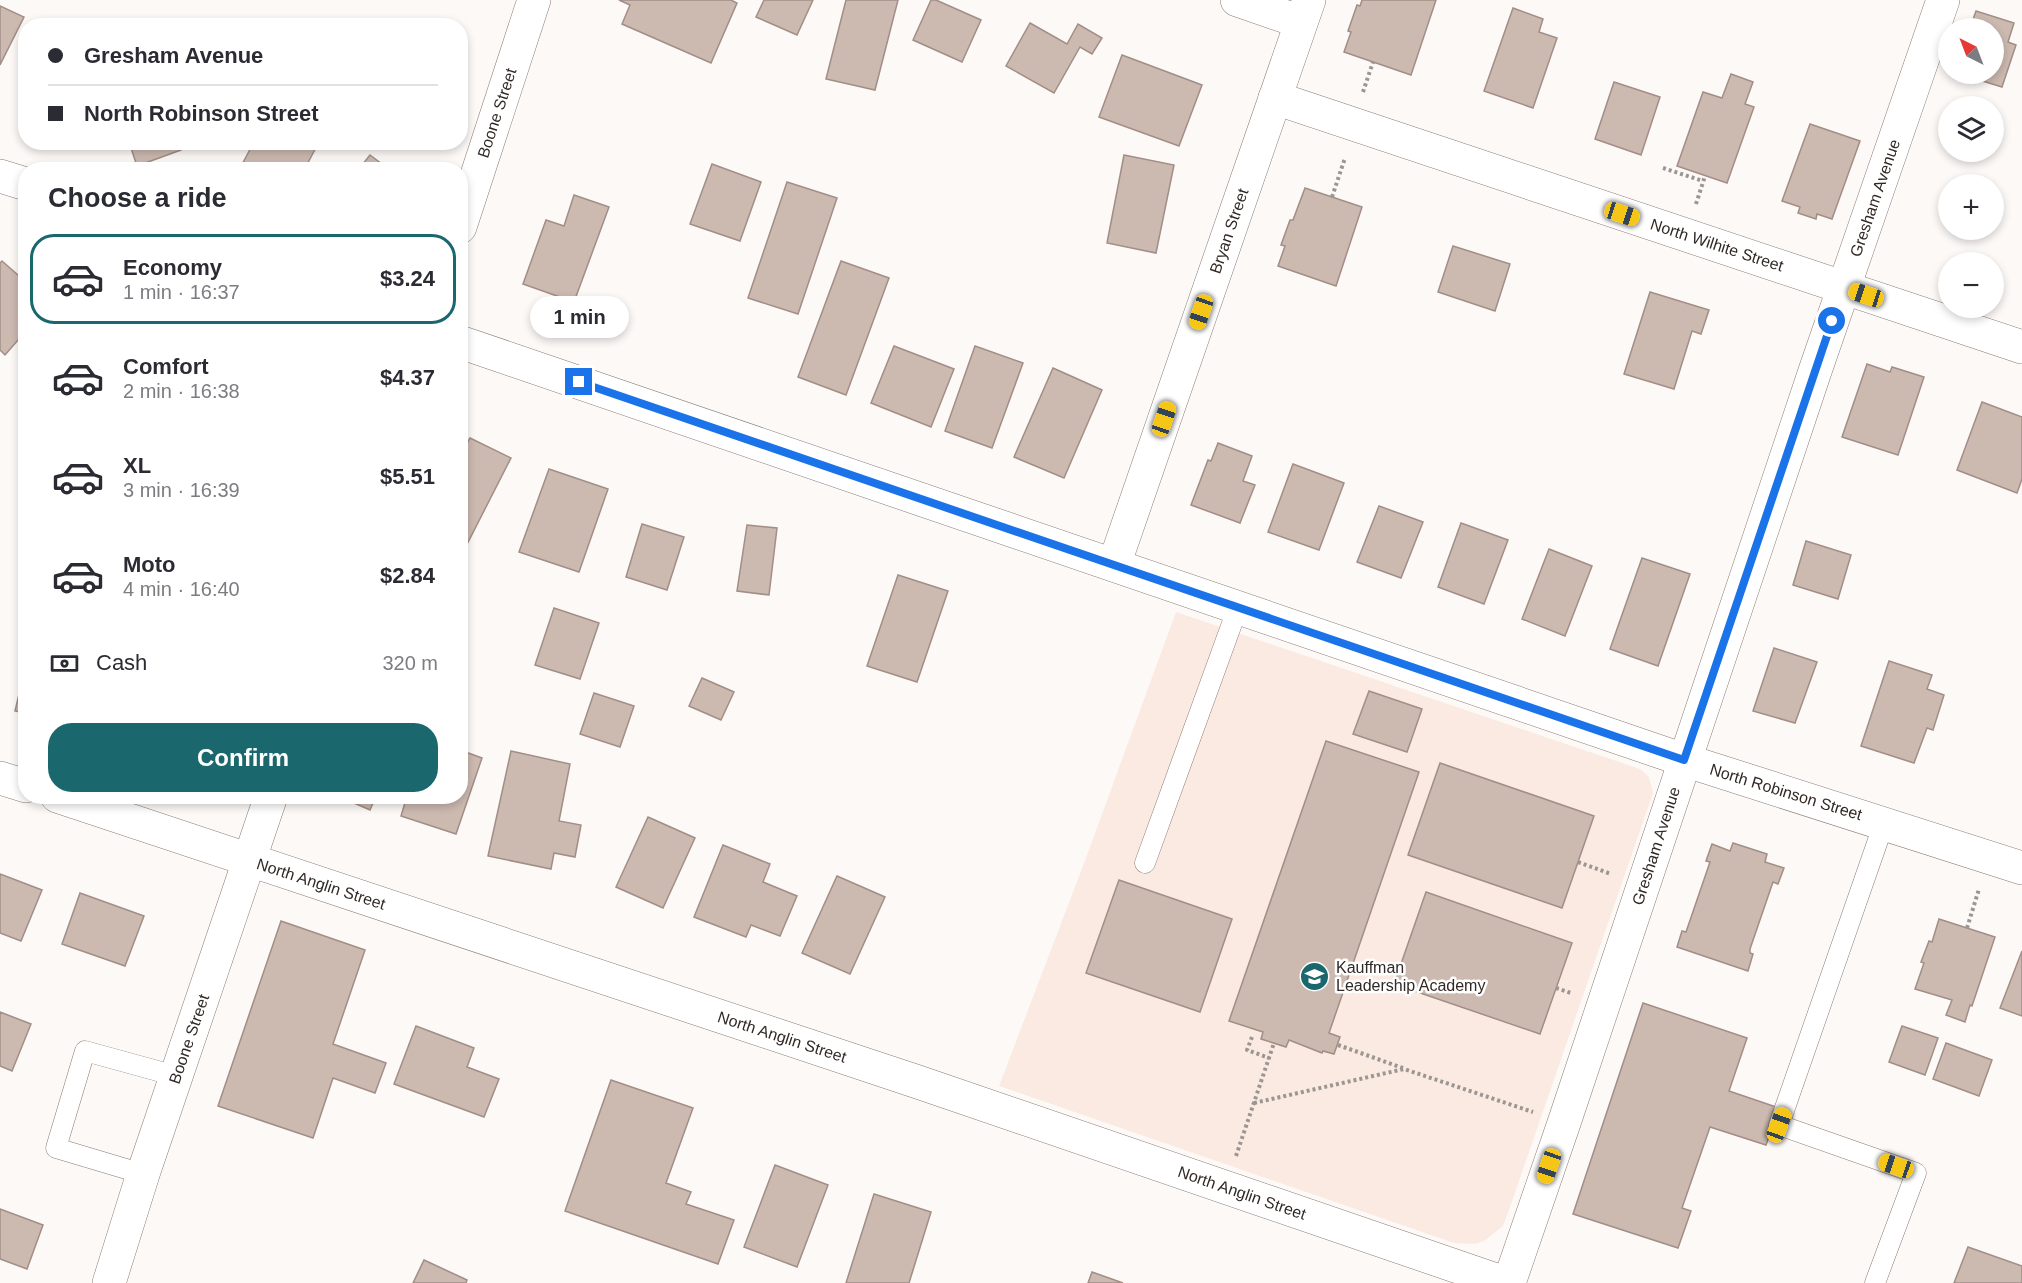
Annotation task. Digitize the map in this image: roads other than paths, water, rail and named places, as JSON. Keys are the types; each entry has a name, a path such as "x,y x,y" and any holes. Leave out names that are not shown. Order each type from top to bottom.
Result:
{"street":[{"name":"Boone Street","path":"468,202 534,0"},
{"path":"1237,0 1305,11"},
{"name":"Gresham Avenue","path":"1507,1283 1568,1112 1684,760 1943,0"},
{"name":"Bryan Street","path":"1114,565 1305,11"},
{"name":"North Wilhite Street","path":"1275,98 2022,347"},
{"path":"0,176 18,182"},
{"name":"North Robinson Street","path":"468,345 1684,760 2022,868"},
{"path":"0,778 18,784"},
{"name":"North Anglin Street","path":"81,804 918,1082 1507,1283"},
{"name":"Boone Street","path":"109,1283 143,1174 268,804"}],"lane":[{"path":"1144,863 1238,607"},
{"path":"1875,1283 1916,1173 1779,1125 1884,823"},
{"path":"143,1174 56,1148 85,1051 176,1076"}],"place":[{"name":"Kauffman Leadership Academy","path":"1315,976"}]}
